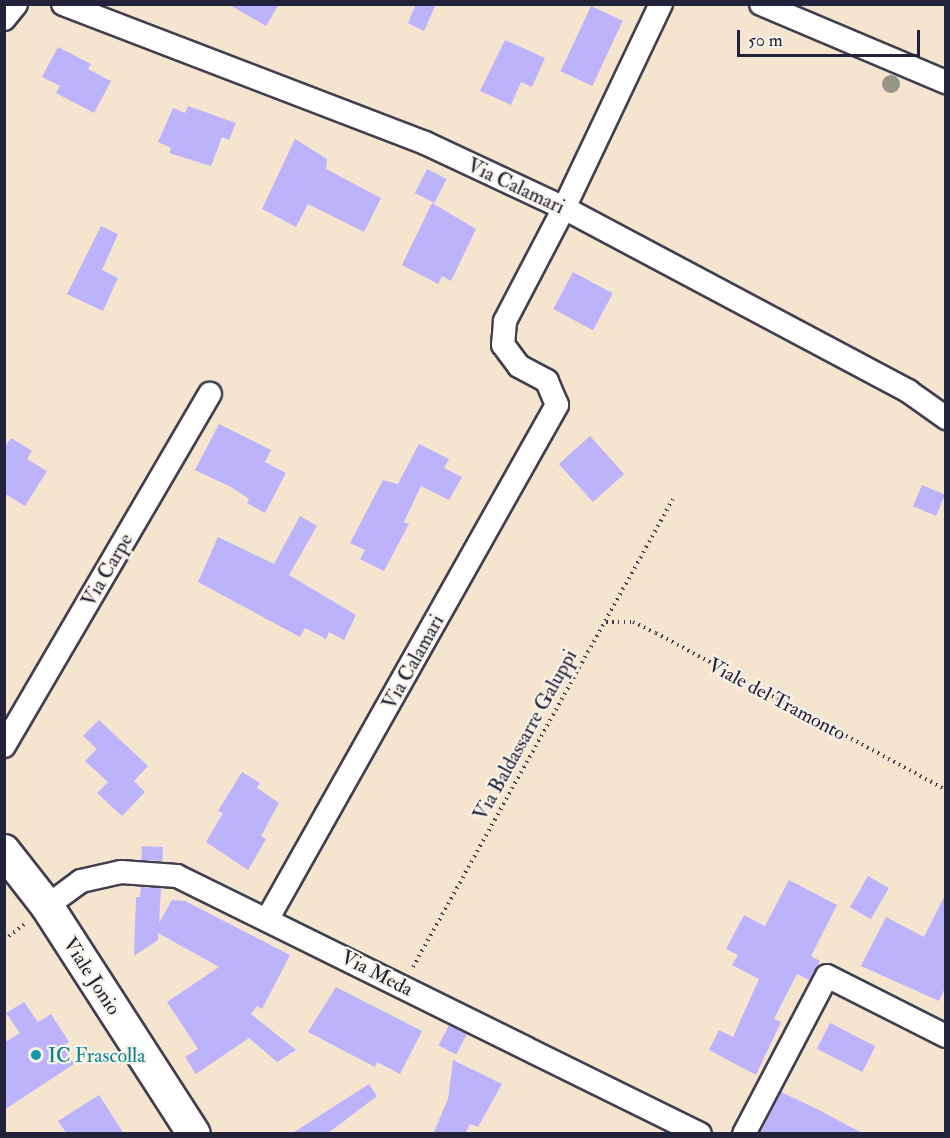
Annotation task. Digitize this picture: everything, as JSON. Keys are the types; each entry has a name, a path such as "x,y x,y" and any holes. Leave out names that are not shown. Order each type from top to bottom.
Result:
{"street":[{"path":"4,19 16,4"},
{"name":"Via Calamari","path":"63,4 425,143 564,208 908,391 945,418"},
{"path":"564,208 661,4"},
{"path":"761,4 945,82"},
{"name":"Via Calamari","path":"268,918 557,405 547,381 519,366 503,345 505,321 564,208"},
{"name":"Via Carpe","path":"4,746 210,394"},
{"name":"Viale Jonio","path":"8,861 47,906 194,1134"},
{"name":"Via Meda","path":"47,906 81,881 133,873 177,876 268,918 700,1134"},
{"path":"744,1134 827,976 945,1036"}],"path":[{"name":"Via Baldassarre Galuppi","path":"403,986 673,499"},
{"name":"Viale del Tramonto","path":"605,622 633,622 656,633 945,790"}],"building":[{"path":"228,4 279,4 266,26"},
{"path":"416,4 436,4 424,31 408,23"},
{"path":"591,6 623,21 592,86 561,71"},
{"path":"505,40 545,58 532,87 521,82 511,105 480,91"},
{"path":"58,47 91,64 88,69 111,81 94,113 56,93 60,86 42,77"},
{"path":"188,106 236,123 229,140 222,137 211,166 169,153 171,148 158,142 173,108 185,113"},
{"path":"295,139 327,159 326,169 381,198 364,232 308,204 296,227 262,209"},
{"path":"427,169 447,179 434,203 415,193"},
{"path":"432,203 476,229 451,281 442,276 438,284 402,265"},
{"path":"101,226 118,234 102,270 118,278 103,311 67,294"},
{"path":"573,272 613,293 593,330 553,309"},
{"path":"219,424 271,450 265,462 286,473 265,513 247,503 249,499 231,487 195,470"},
{"path":"590,436 624,474 593,502 559,464"},
{"path":"11,438 32,451 27,459 47,471 25,506 4,493 4,448"},
{"path":"419,444 449,459 444,468 462,477 449,500 421,486 404,522 409,524 384,571 360,559 365,550 350,543 383,480 398,484"},
{"path":"922,485 945,495 936,516 913,506"},
{"path":"300,516 317,526 289,575 356,615 344,640 329,632 326,639 305,628 300,637 198,582 218,537 274,564"},
{"path":"99,720 148,766 134,781 145,792 122,816 97,793 108,782 85,761 97,749 83,736"},
{"path":"242,772 260,783 257,788 279,803 261,836 266,839 248,870 206,842 223,813 218,811"},
{"path":"142,846 163,847 162,861 141,860"},
{"path":"868,876 889,888 871,919 850,907"},
{"path":"789,880 837,905 811,956 820,961 809,980 797,974 774,1019 781,1022 756,1075 709,1050 719,1030 733,1037 759,979 732,965 738,955 726,949 744,915 765,926"},
{"path":"141,887 161,888 159,923 172,900 185,901 290,955 262,1009 257,1006 251,1014 296,1050 277,1062 249,1038 196,1074 185,1057 198,1049 167,1002 219,967 158,933 158,940 134,956 136,897 140,897"},
{"path":"945,895 945,988 939,1001 861,966 886,917 924,937"},
{"path":"336,987 422,1031 400,1074 377,1062 375,1067 308,1032"},
{"name":"IC Frascolla","path":"24,1002 38,1022 51,1014 69,1042 63,1046 74,1064 4,1110 4,1043 20,1033 6,1013"},
{"path":"830,1023 875,1046 862,1072 817,1049"},
{"path":"449,1025 467,1034 456,1055 439,1045"},
{"path":"453,1060 502,1084 478,1127 470,1124 465,1134 433,1134 448,1099"},
{"path":"369,1084 377,1096 327,1134 291,1134"},
{"path":"781,1092 817,1109 864,1134 760,1134"},
{"path":"99,1095 124,1134 67,1134 58,1121"}],"place":[{"name":"IC Frascolla","path":"36,1055"}]}
